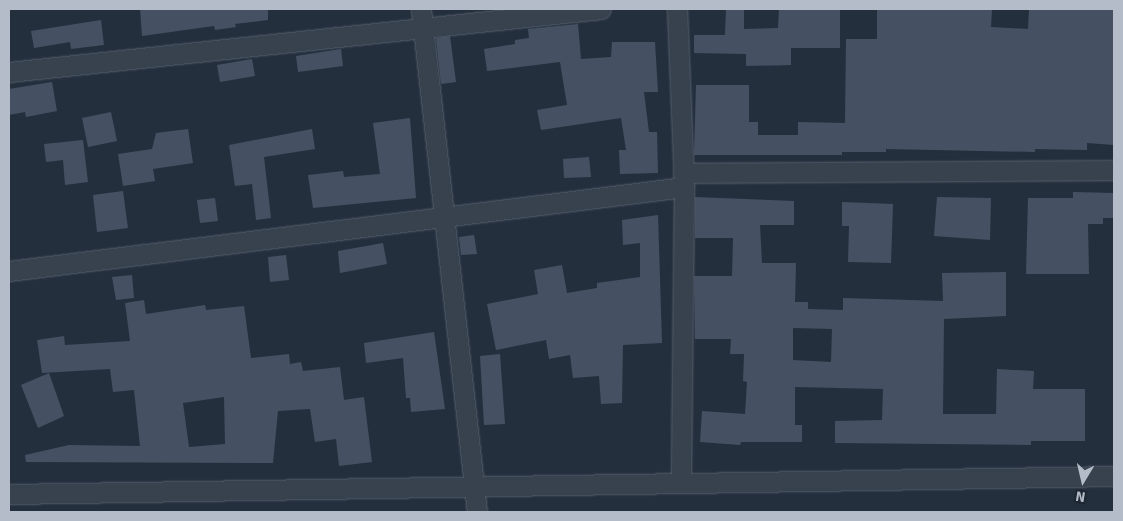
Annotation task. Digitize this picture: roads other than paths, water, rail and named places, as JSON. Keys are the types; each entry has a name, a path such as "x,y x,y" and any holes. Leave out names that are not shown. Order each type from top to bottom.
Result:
{"street":[{"path":"9,72 422,17 601,9"},
{"path":"677,9 683,180 681,483"},
{"path":"422,17 476,512"},
{"path":"9,271 444,218 683,180 1114,170"},
{"path":"9,494 1114,476"}]}
